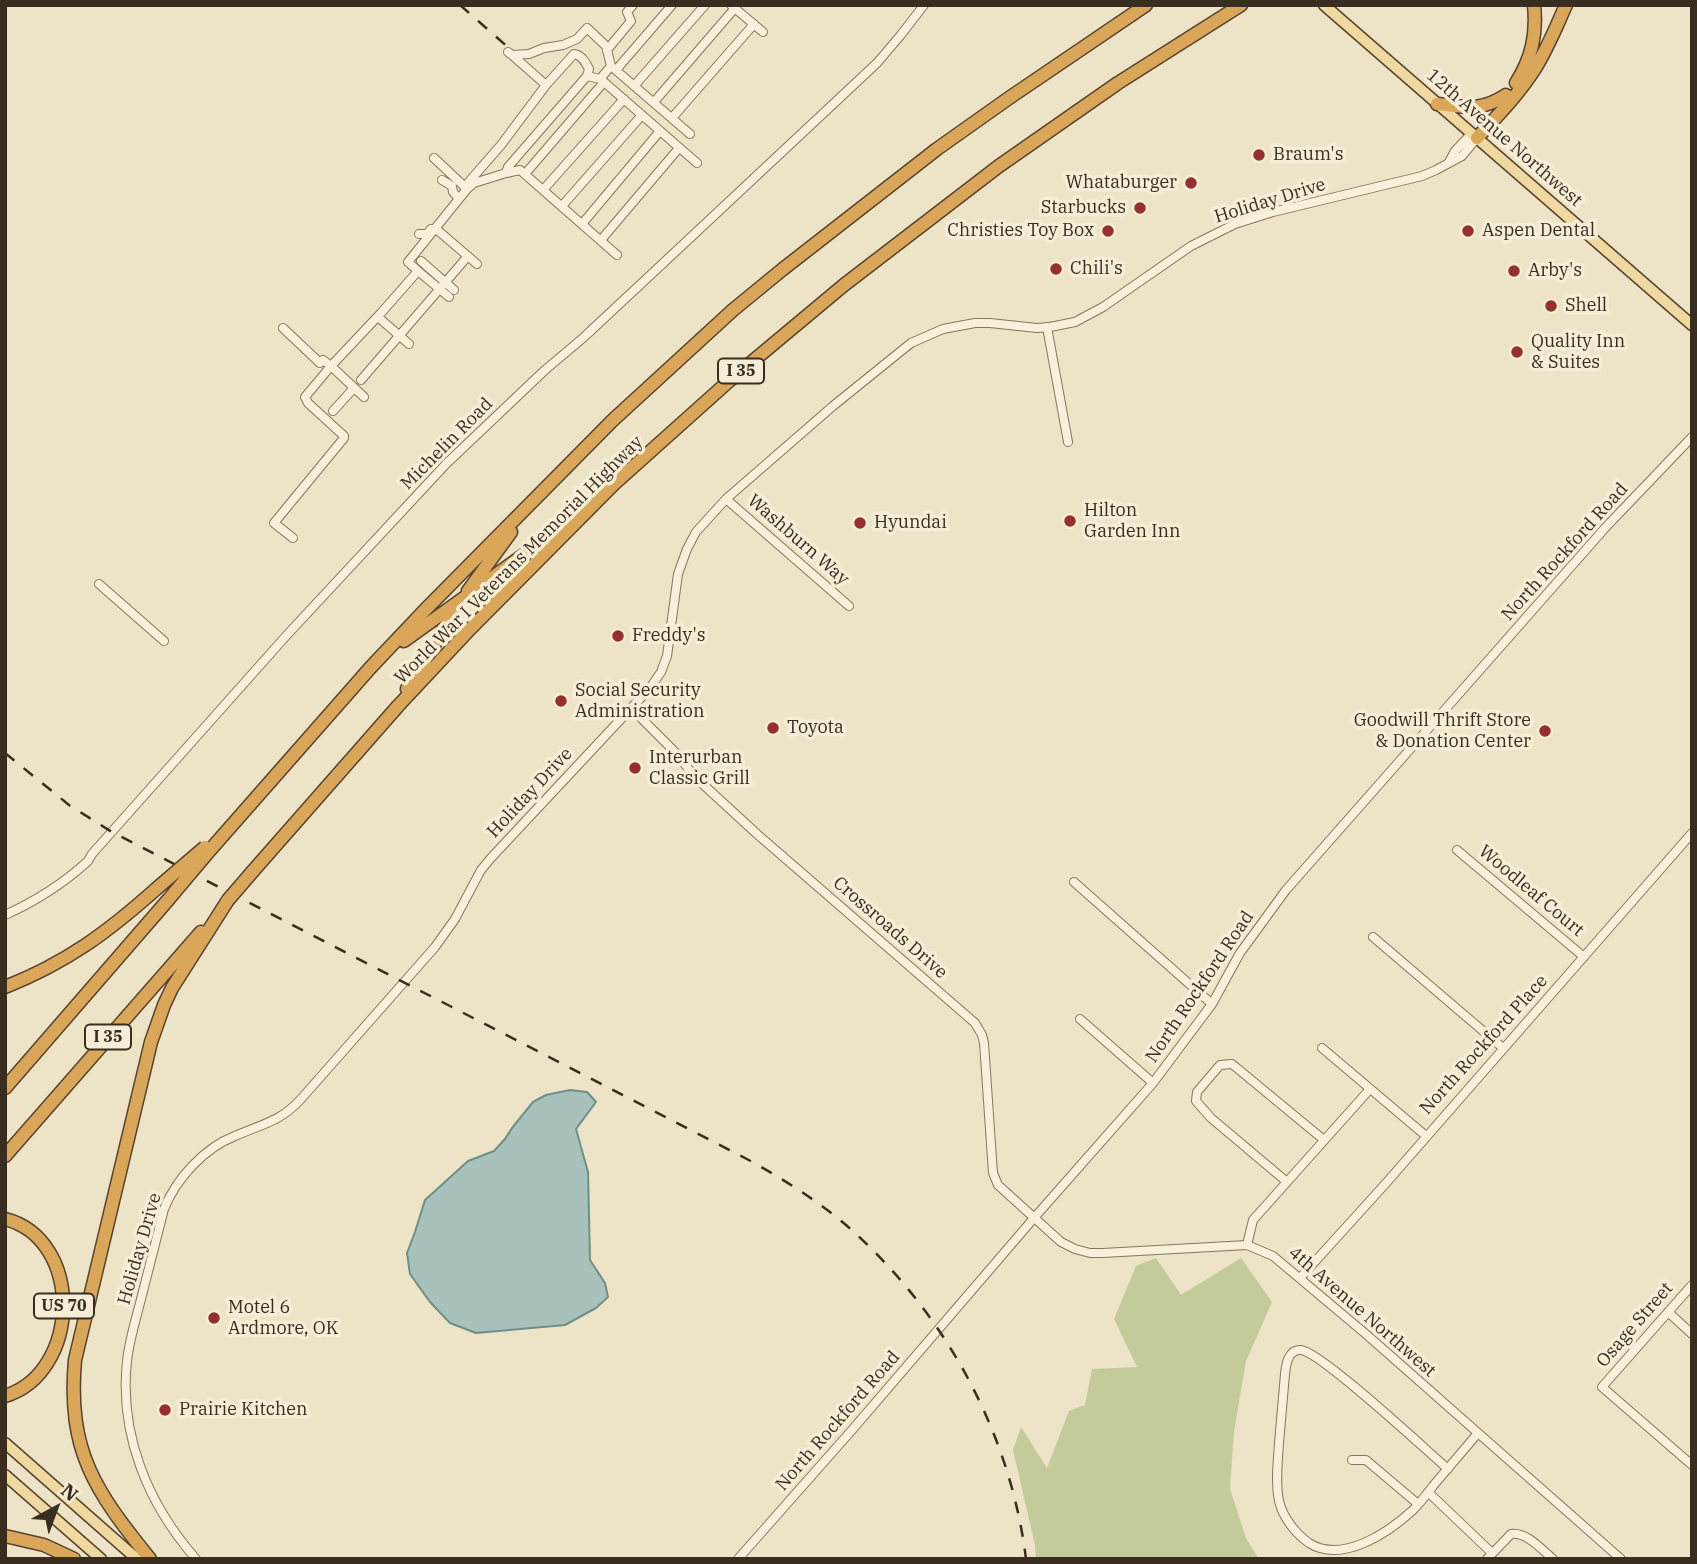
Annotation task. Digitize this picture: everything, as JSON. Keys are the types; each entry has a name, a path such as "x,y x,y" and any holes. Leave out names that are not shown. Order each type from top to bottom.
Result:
{"highway":[{"name":"World War I Veterans Memorial Highway","path":"5,1088 168,900 208,848 371,667 613,420 733,310 937,149 1146,5"},
{"name":"World War I Veterans Memorial Highway","path":"5,1156 398,706 614,484 783,335 932,217 1088,104 1241,5"},
{"path":"1474,136 1523,71 1532,48 1534,5"},
{"path":"1474,136 1519,90 1535,69 1566,5"},
{"path":"1437,104 1482,106 1494,103 1506,95"},
{"path":"398,706 463,598 515,526 566,468"},
{"path":"371,667 540,543 614,484"},
{"path":"5,987 55,965 80,950 208,848"},
{"path":"150,1559 111,1509 86,1463 76,1428 72,1393 75,1360 151,1042 172,988 213,921"},
{"name":"US 70","path":"5,1219 26,1227 48,1249 59,1277 64,1311 57,1342 43,1367 24,1387 5,1395"},
{"path":"5,1536 44,1545 74,1559"}],"main road":[{"name":"12th Avenue Northwest","path":"1324,5 1692,326"},
{"path":"5,1443 137,1559"},
{"path":"5,1475 101,1559"}],"street":[{"path":"607,50 631,21 627,12 633,5"},
{"path":"525,174 602,80 672,5"},
{"path":"634,86 705,5"},
{"name":"Michelin Road","path":"5,915 50,892 88,861 286,636 446,464 877,63 924,5"},
{"path":"654,102 733,7 763,32"},
{"path":"672,118 754,24"},
{"path":"546,85 510,54 529,54 564,45 577,39 587,28 606,46 613,68 690,134"},
{"path":"442,180 467,184 574,54 584,61 589,69 587,76 508,167 506,173"},
{"path":"587,76 602,80 697,163"},
{"path":"543,190 624,99"},
{"path":"562,206 642,115"},
{"path":"582,224 660,131"},
{"name":"Holiday Drive","path":"196,1559 166,1519 145,1480 132,1440 126,1401 128,1351 168,1198 188,1171 208,1152 229,1139 278,1118 299,1102 435,947 491,858 650,688 661,672 667,656 676,585 687,549 696,532 726,499 833,406 903,349 926,335 943,328 975,323 1047,327 1075,321 1102,307 1187,248 1235,224 1273,212 1422,176 1462,156 1474,136"},
{"path":"601,240 680,148"},
{"path":"433,158 459,184 461,192 435,228 420,235 408,262 452,294"},
{"path":"459,184 474,183 520,170 617,255"},
{"path":"420,235 427,234 458,198"},
{"path":"435,228 477,264"},
{"path":"360,380 468,256"},
{"path":"421,261 442,286"},
{"path":"293,538 274,523 345,438 304,397 418,271"},
{"path":"378,317 409,344"},
{"path":"1047,327 1068,443"},
{"path":"283,328 320,363 323,360 331,366 364,397"},
{"path":"332,411 354,388"},
{"name":"North Rockford Road","path":"738,1559 1153,1083 1212,1004 1240,953 1286,890 1605,528 1692,438"},
{"name":"Washburn Way","path":"726,499 849,606"},
{"path":"99,584 164,641"},
{"name":"Crossroads Drive","path":"632,709 676,753 695,777 757,835 975,1023 984,1043 993,1173 998,1185 1034,1218"},
{"name":"North Rockford Place","path":"1300,1278 1692,833"},
{"name":"Woodleaf Court","path":"1457,850 1584,957"},
{"path":"1074,882 1212,1004"},
{"path":"1373,937 1503,1048"},
{"path":"1080,1018 1153,1083"},
{"path":"1322,1048 1426,1136"},
{"path":"1287,1182 1211,1118 1196,1101 1197,1092 1220,1065 1232,1064 1324,1140"},
{"path":"1247,1245 1254,1220 1370,1089"},
{"name":"4th Avenue Northwest","path":"1034,1218 1061,1242 1090,1253 1247,1245 1273,1256 1621,1559"},
{"name":"Osage Street","path":"1692,1285 1602,1387 1692,1465"},
{"path":"1668,1312 1692,1334"},
{"path":"1448,1469 1319,1359 1303,1350 1292,1354 1286,1364 1285,1374 1277,1475 1279,1504 1303,1539 1322,1550 1345,1550 1393,1527 1418,1504 1448,1469 1478,1433"},
{"path":"1352,1460 1366,1460 1418,1504"},
{"path":"1428,1492 1490,1556 1511,1534 1519,1533 1553,1559"}],"green space":[{"path":"1156,1258 1181,1295 1241,1258 1272,1302 1246,1361 1234,1432 1230,1489 1246,1538 1259,1559 1036,1559 1013,1450 1021,1427 1047,1468 1069,1411 1085,1405 1092,1369 1137,1367 1114,1319 1136,1266"}],"water":[{"path":"570,1090 587,1092 596,1102 576,1129 588,1172 590,1260 605,1283 608,1297 596,1308 565,1325 476,1333 450,1323 430,1302 410,1274 407,1253 425,1200 468,1161 494,1151 533,1102 546,1095"}],"railway":[{"path":"460,5 510,49"},
{"path":"5,753 69,805 112,832 745,1158 834,1215 881,1258 913,1295 966,1376 988,1419 1005,1464 1018,1511 1026,1559"}],"place":[{"name":"Braum's","path":"1259,155"},
{"name":"Whataburger","path":"1191,183"},
{"name":"Starbucks","path":"1140,208"},
{"name":"Christies Toy Box","path":"1108,231"},
{"name":"Aspen Dental","path":"1468,231"},
{"name":"Chili's","path":"1056,269"},
{"name":"Arby's","path":"1514,271"},
{"name":"Shell","path":"1551,306"},
{"name":"Quality Inn & Suites","path":"1517,352"},
{"name":"Hilton Garden Inn","path":"1070,521"},
{"name":"Hyundai","path":"860,523"},
{"name":"Freddy's","path":"618,636"},
{"name":"Social Security Administration","path":"561,701"},
{"name":"Toyota","path":"773,728"},
{"name":"Goodwill Thrift Store & Donation Center","path":"1545,731"},
{"name":"Interurban Classic Grill","path":"635,768"},
{"name":"Motel 6 Ardmore, OK","path":"214,1318"},
{"name":"Prairie Kitchen","path":"165,1410"}]}
